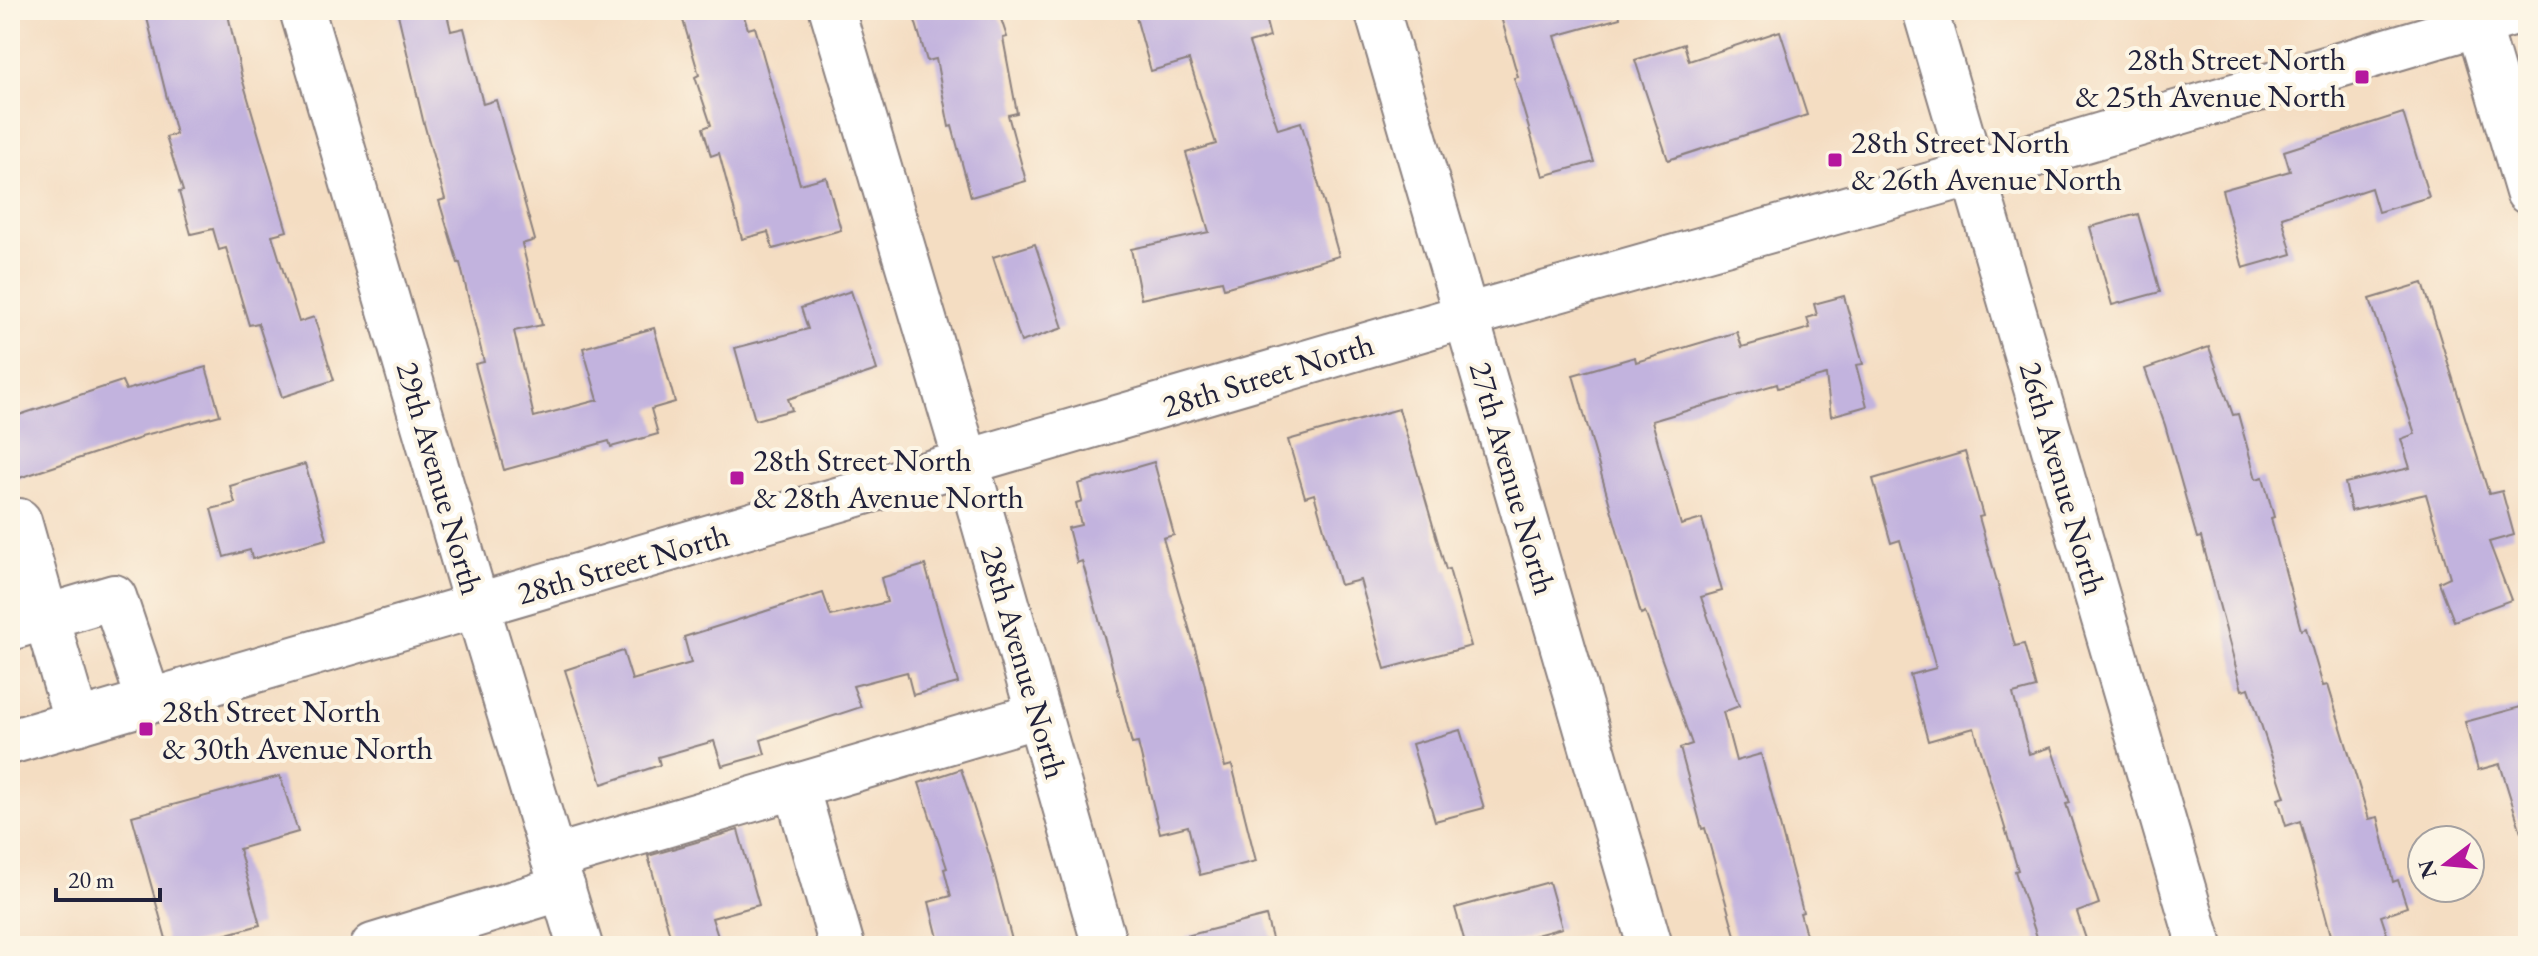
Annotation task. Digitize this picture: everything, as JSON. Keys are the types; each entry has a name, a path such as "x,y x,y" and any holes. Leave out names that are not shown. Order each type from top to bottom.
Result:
{"street":[{"name":"29th Avenue North","path":"302,10 580,946"},
{"name":"28th Avenue North","path":"832,10 967,464 1105,946"},
{"name":"27th Avenue North","path":"1377,10 1650,946"},
{"name":"26th Avenue North","path":"1925,10 2200,946"},
{"name":"28th Street North","path":"10,742 1466,316 1973,173 2476,17 2526,10"},
{"path":"2476,17 2528,192"},
{"path":"10,523 19,521 28,622 77,723"},
{"path":"28,622 114,597 149,701"},
{"path":"373,946 558,873 796,786 1039,715"},
{"path":"796,786 842,946"}],"building":[{"path":"145,10 227,10 242,78 287,231 272,235 299,322 314,317 334,380 282,397 258,323 249,325 226,248 219,250 213,229 191,234 179,192 183,191 166,137 176,134"},
{"path":"397,10 446,10 451,31 464,28 483,104 496,100 535,240 522,244 542,325 514,331 534,417 598,400 583,348 654,328 675,402 651,409 658,434 611,447 609,441 504,470 475,364 484,362 460,263 439,201 445,199"},
{"path":"680,10 742,10 748,29 755,27 800,184 826,177 841,230 773,249 768,232 742,239 719,153 711,156 703,128 711,125 695,77 699,75"},
{"path":"912,10 998,10 1007,37 1003,38 1017,113 1008,115 1026,181 971,197 952,126 949,127 936,59 927,61"},
{"path":"1134,10 1263,10 1270,37 1249,43 1278,129 1301,122 1339,256 1224,288 1222,281 1141,299 1131,249 1209,232 1186,153 1216,144 1189,60 1151,71"},
{"path":"1527,10 1619,10 1620,18 1555,36 1594,162 1543,176 1514,78 1518,77 1501,17"},
{"path":"1780,31 1807,115 1668,160 1635,60 1684,44 1689,61"},
{"path":"2403,113 2429,197 2378,212 2371,188 2282,217 2292,254 2243,268 2222,190 2290,171 2284,151"},
{"path":"2138,214 2160,292 2112,305 2090,227"},
{"path":"1035,244 1063,328 1021,342 993,257"},
{"path":"2423,283 2489,494 2502,491 2514,535 2489,542 2511,600 2454,621 2439,582 2450,577 2426,494 2351,511 2345,483 2410,468 2401,439 2415,434 2370,299"},
{"path":"851,291 877,370 788,399 792,410 755,420 735,348 808,329 801,308"},
{"path":"1844,296 1863,364 1856,365 1867,406 1831,416 1826,375 1778,388 1777,384 1652,421 1681,525 1702,519 1722,591 1701,597 1739,706 1723,712 1736,761 1761,754 1803,912 1800,913 1809,946 1738,946 1680,748 1692,744 1645,612 1641,614 1573,375 1635,357 1636,362 1737,332 1742,347 1810,328 1807,318 1817,315 1814,304"},
{"path":"2209,347 2233,415 2238,414 2256,479 2263,477 2301,630 2306,628 2323,686 2328,685 2369,819 2378,817 2393,882 2398,880 2407,907 2381,916 2391,946 2334,946 2300,821 2286,826 2278,799 2285,797 2249,688 2242,690 2201,537 2197,538 2165,425 2145,369"},
{"path":"206,367 220,415 141,436 10,481 10,418 122,381 126,390"},
{"path":"1399,409 1471,646 1385,669 1360,580 1340,585 1314,494 1305,497 1288,440"},
{"path":"1965,452 1983,516 1979,517 2015,646 2024,644 2036,688 2013,694 2029,754 2051,747 2099,904 2077,912 2086,939 2065,946 2040,946 1974,728 1928,741 1910,675 1936,668 1900,540 1891,543 1873,479"},
{"path":"1154,462 1174,535 1163,538 1225,767 1232,765 1256,861 1200,875 1188,826 1160,833 1138,743 1132,744 1082,561 1077,563 1068,528 1081,525 1076,503 1082,501 1078,484"},
{"path":"305,464 327,539 252,559 250,550 224,557 211,509 235,503 230,486"},
{"path":"925,565 958,683 913,695 907,672 853,686 861,707 761,740 765,754 722,766 714,741 658,757 660,765 602,784 565,670 623,651 632,680 691,663 684,637 823,593 831,616 887,602 881,578"},
{"path":"2528,705 2528,831 2521,832 2500,764 2478,770 2465,722"},
{"path":"1460,730 1484,808 1435,821 1412,744"},
{"path":"961,769 990,857 1012,940 990,946 940,946 929,902 951,896 944,869 947,868 919,783"},
{"path":"280,776 298,832 239,849 260,925 184,946 168,946 132,816"},
{"path":"738,830 759,905 712,918 721,946 673,946 648,856"},
{"path":"1549,882 1562,928 1496,946 1466,946 1455,908"},
{"path":"1266,916 1274,946 1187,946 1186,936"}],"place":[{"name":"28th Street North & 25th Avenue North","path":"2362,77"},
{"name":"28th Street North & 26th Avenue North","path":"1835,160"},
{"name":"28th Street North & 28th Avenue North","path":"737,478"},
{"name":"28th Street North & 30th Avenue North","path":"146,729"}]}
